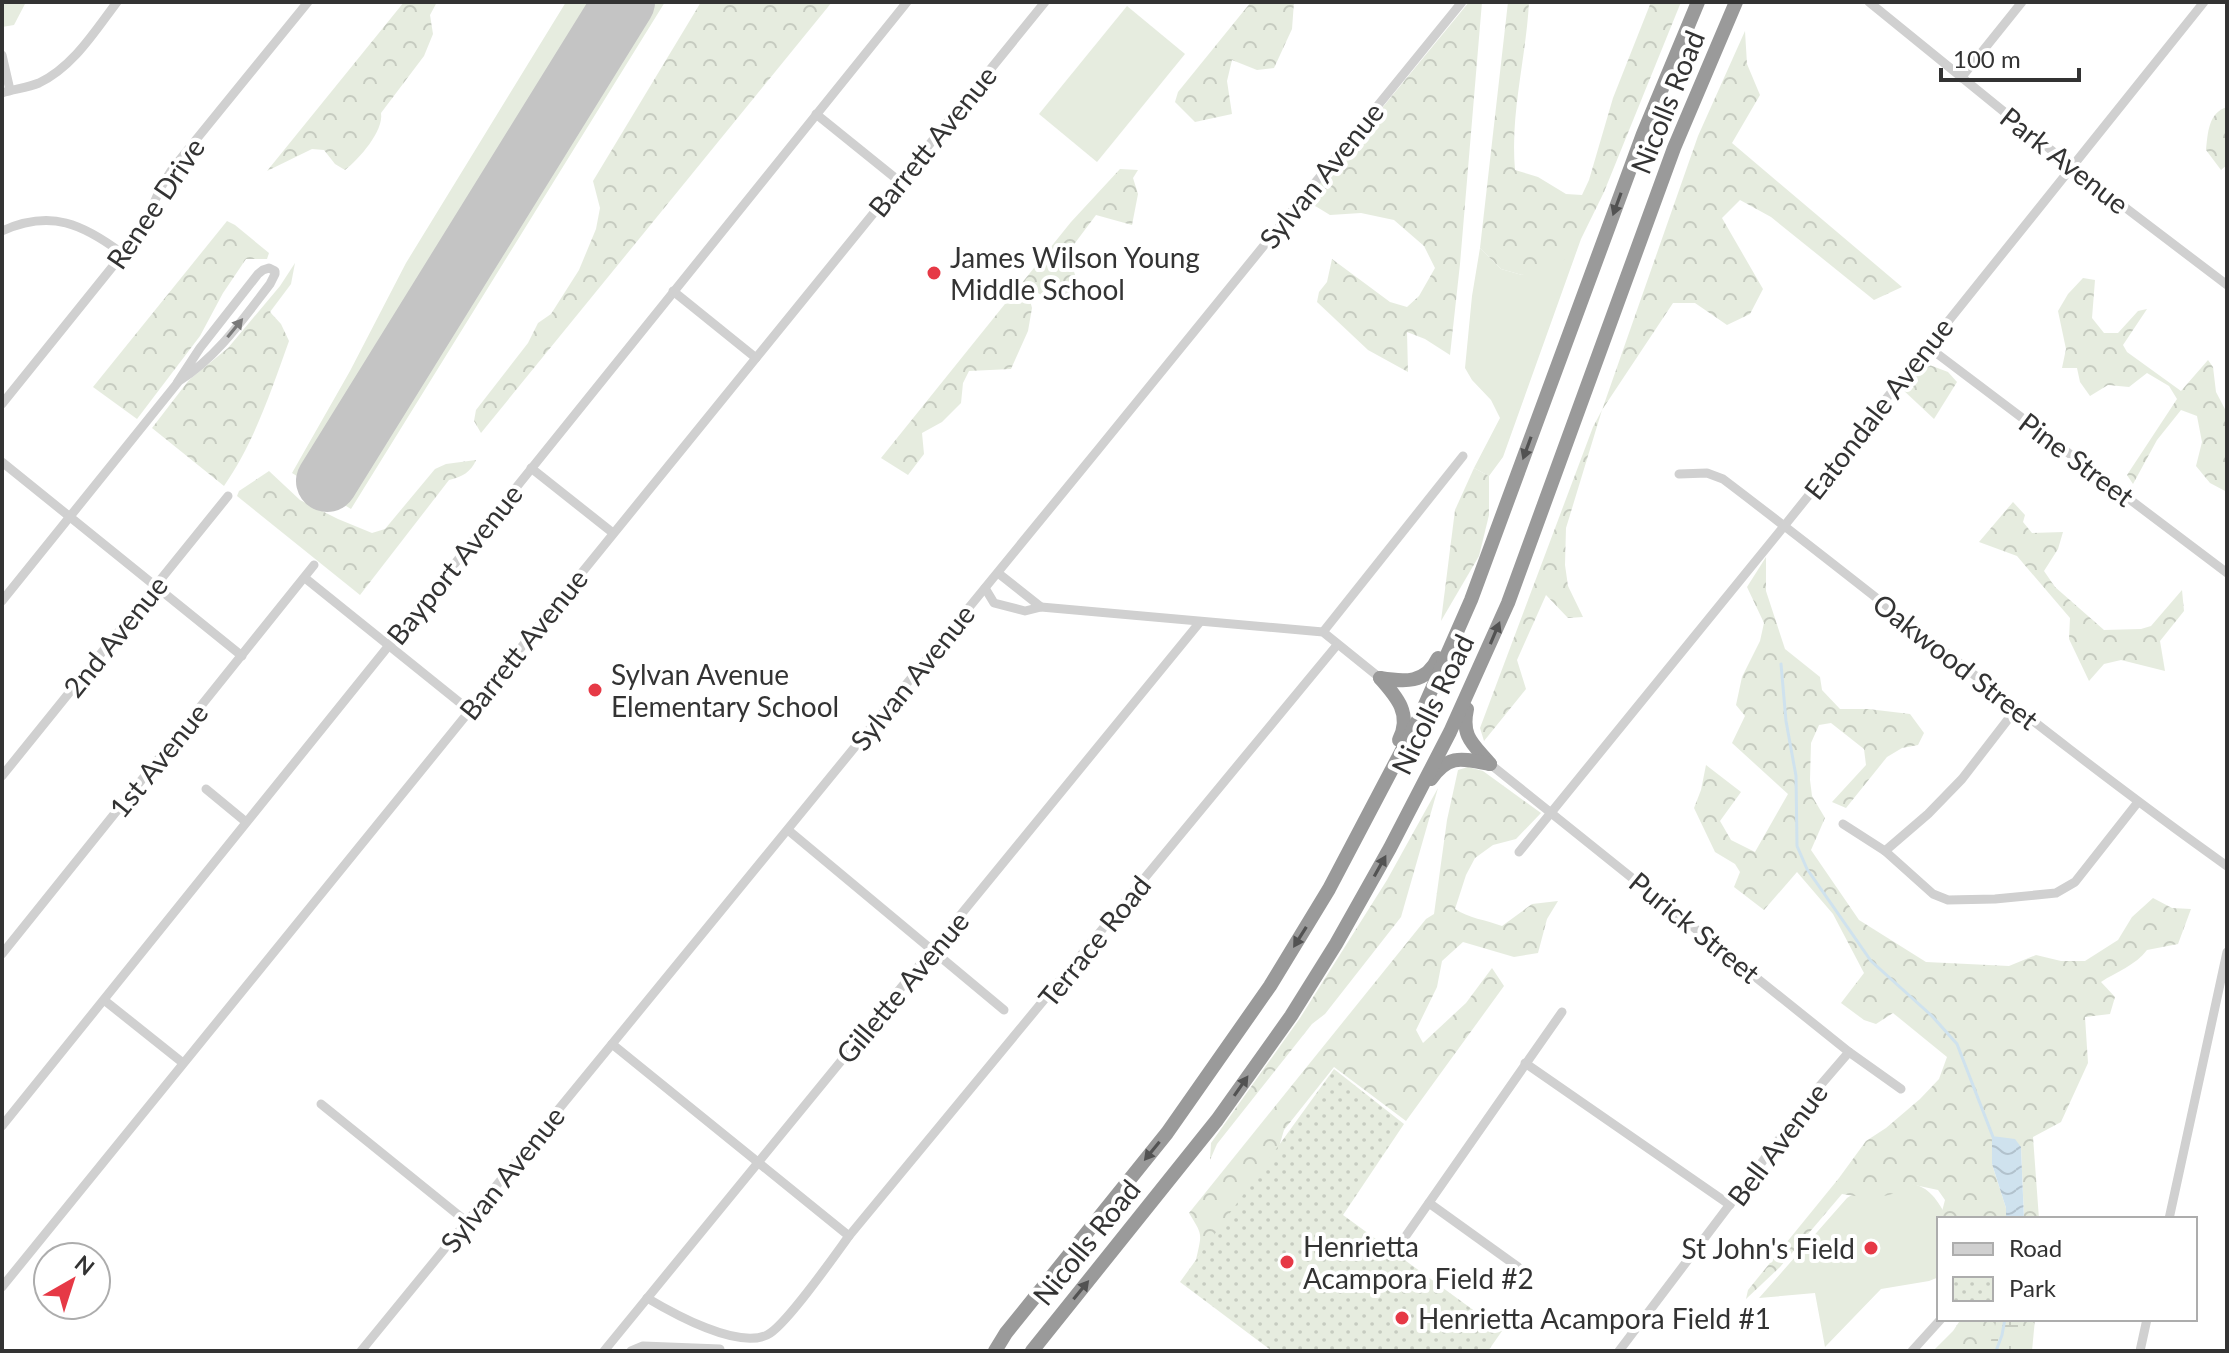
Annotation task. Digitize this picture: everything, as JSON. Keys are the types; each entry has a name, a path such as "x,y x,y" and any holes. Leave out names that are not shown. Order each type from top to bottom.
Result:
{"highway":[{"name":"Nicolls Road","path":"995,1351 1006,1333 1167,1133 1270,986 1329,889 1391,771 1462,621 1643,134 1698,2"},
{"name":"Nicolls Road","path":"1032,1351 1217,1120 1291,1016 1336,944 1410,810 1472,687 1508,603 1674,148 1736,2"},
{"path":"1698,91 1718,58 1744,2"},
{"path":"1380,678 1405,682 1423,678 1434,666 1448,636 1462,621"},
{"path":"1380,678 1403,711 1405,729 1389,762 1391,771"},
{"path":"1472,687 1464,725 1469,739 1490,764"},
{"path":"1410,810 1438,769 1449,761 1460,758 1490,764"}],"street":[{"path":"2,55 6,91 36,84 59,71 76,54 117,2"},
{"name":"Renee Drive","path":"2,404 142,230 173,168 308,2"},
{"name":"Bayport Avenue","path":"2,1126 907,2"},
{"name":"Barrett Avenue","path":"2,1287 1045,2"},
{"name":"Sylvan Avenue","path":"361,1351 1462,2"},
{"name":"Park Avenue","path":"1869,2 2072,167 2227,285"},
{"path":"1961,78 2022,2"},
{"name":"Eatondale Avenue","path":"1519,852 2204,2"},
{"path":"816,114 899,181"},
{"path":"2,231 36,220 70,223 123,254"},
{"path":"2,601 178,382 200,348 258,274 269,268 275,271 270,284 216,351 178,382"},
{"path":"673,291 756,358"},
{"name":"Pine Street","path":"1927,346 2227,573"},
{"path":"1323,632 1463,456"},
{"path":"2,462 242,656"},
{"path":"531,468 613,533"},
{"name":"Oakwood Street","path":"1679,474 1707,473 1723,479 2016,709 2227,866"},
{"name":"2nd Avenue","path":"2,776 228,496"},
{"name":"1st Avenue","path":"2,954 314,565"},
{"path":"998,573 1041,607"},
{"path":"305,578 469,710"},
{"path":"985,588 994,603 1025,611 1041,607 1323,632 1380,678"},
{"name":"Gillette Avenue","path":"604,1351 1200,622"},
{"name":"Terrace Road","path":"720,1332 744,1339 768,1335 788,1315 849,1236 1337,645"},
{"path":"1885,851 1962,779 2016,709"},
{"name":"Purick Street","path":"1490,764 1849,1052 1901,1089"},
{"path":"206,789 246,822"},
{"path":"1843,824 1885,851 1933,894 1948,900 1995,899 2056,893 2075,882 2138,802"},
{"path":"788,830 1004,1010"},
{"path":"2169,1217 2227,952"},
{"path":"104,1000 183,1063"},
{"path":"1396,1250 1562,1012"},
{"path":"612,1044 849,1236"},
{"name":"Bell Avenue","path":"1619,1351 1818,1088 1849,1052"},
{"path":"1525,1063 1730,1205"},
{"path":"321,1104 467,1222"},
{"path":"1429,1203 1518,1267"},
{"path":"631,1351 643,1346 720,1350 720,1332 682,1318 647,1298"},
{"path":"1912,1351 1939,1321"},
{"path":"2140,1351 2147,1321"}],"green space":[{"path":"2,2 26,2 14,25 2,27"},
{"path":"404,2 437,2 430,15 433,34 424,56 381,113 379,128 363,152 345,170 335,164 324,150 312,149 267,171"},
{"path":"566,2 665,2 351,509 292,473 406,263"},
{"path":"701,2 832,2 481,433 474,421 476,410 528,343 538,323 551,314 579,270 596,229 600,208 593,181"},
{"path":"1251,2 1294,2 1292,29 1274,68 1257,70 1232,60 1227,81 1232,114 1195,122 1175,102 1178,92"},
{"path":"1469,2 1482,2 1450,355 1407,332 1408,372 1368,350 1317,302 1319,292 1327,282 1332,259 1390,302 1407,307 1419,296 1435,268 1424,246 1394,220 1361,213 1330,215 1312,204 1318,186"},
{"path":"1508,2 1529,2 1516,107 1515,170 1538,177 1566,194 1582,195 1613,98 1651,2 1681,2 1604,192 1581,239 1562,262 1522,275 1501,269 1480,248"},
{"path":"1127,6 1185,54 1097,162 1039,114"},
{"path":"1745,31 1747,64 1760,95 1732,143 1902,287 1874,300 1771,217 1740,200 1722,218 1763,289 1750,314 1727,325 1695,303 1673,303 1602,410 1698,136"},
{"path":"2227,107 2227,165 2221,170 2206,150 2213,119"},
{"path":"1120,169 1138,170 1133,178 1138,194 1132,225 1096,215 1072,247 1071,262 1076,278 1068,301 1047,299 1026,285 1032,308 1028,331 1011,369 969,371 963,383 961,403 942,422 922,433 924,454 908,475 881,458 1071,222"},
{"path":"227,221 269,253 267,259 246,259 200,336 137,419 93,387"},
{"path":"1581,239 1503,457 1489,476 1474,468 1500,418 1491,400 1465,368 1480,248 1501,269 1522,275"},
{"path":"295,263 291,284 270,312 281,324 289,341 253,434 224,486 152,428 189,380 228,348 280,286"},
{"path":"2083,278 2095,280 2092,318 2104,333 2118,333 2138,311 2147,309 2123,345 2127,352 2181,391 2208,360 2213,367 2216,392 2227,413 2227,492 2210,483 2196,466 2202,442 2197,416 2181,410 2157,440 2133,484 2127,475 2177,399 2169,386 2147,373 2129,387 2108,385 2090,396 2080,382 2077,368 2062,368 2066,349 2058,311"},
{"path":"1927,364 1948,372 1957,382 1934,419 1901,388 1918,369"},
{"path":"1602,410 1566,528 1568,586 1583,617 1568,618 1546,595 1517,660 1526,689 1484,741 1480,728"},
{"path":"476,460 466,473 449,480 360,595 237,496 239,491 269,471 300,500 372,533 385,529 435,469 446,464"},
{"path":"1474,468 1489,476 1489,515 1479,556 1441,621 1455,510"},
{"path":"2013,502 2025,515 2023,522 2032,533 2063,532 2058,549 2044,571 2055,587 2104,630 2151,626 2182,590 2184,611 2160,641 2165,671 2121,660 2104,664 2089,681 2069,639 2070,618 2017,556 1979,542"},
{"path":"1766,557 1766,591 1785,649 1820,677 1822,690 1840,709 1910,714 1924,733 1918,745 1902,748 1887,757 1846,808 1832,802 1866,765 1864,749 1831,723 1819,725 1811,743 1812,796 1825,818 1811,850 1859,920 1926,962 2009,966 2036,955 2061,961 2085,961 2118,940 2132,917 2153,898 2172,908 2191,909 2178,944 2147,950 2132,964 2101,982 2115,997 2110,1014 2085,1017 2088,1063 2061,1122 2033,1137 2039,1217 2024,1217 2021,1147 1993,1136 1992,1164 2006,1217 1941,1217 1945,1200 1938,1190 1910,1184 1886,1196 1842,1194 1780,1267 1746,1299 1748,1290 1866,1141 1920,1099 1939,1079 1947,1057 1893,1013 1876,1024 1864,1020 1841,1003 1864,973 1833,914 1797,872 1764,910 1734,887 1740,872 1735,864 1715,852 1694,808 1706,765 1741,792 1720,821 1731,840 1755,852 1788,794 1732,743 1745,716 1736,705 1742,677 1760,641 1764,623 1747,587"},
{"path":"1468,767 1483,771 1541,813 1516,839 1493,845 1475,858 1455,909 1502,926 1532,904 1558,901 1547,919 1538,953 1514,957 1463,942 1442,961 1437,987 1416,1030 1423,1043 1466,1003 1492,968 1504,986 1406,1121 1334,1067 1284,1130 1276,1157 1196,1260 1200,1235 1189,1213 1426,919 1434,914 1447,820 1458,770"},
{"path":"1438,788 1401,917 1217,1144 1210,1160 1211,1143 1300,1018 1387,880"},
{"path":"1334,1069 1404,1124 1343,1215 1502,1331 1488,1351 1272,1351 1180,1282"},
{"name":"St John's Field","path":"1872,1182 1909,1184 1926,1189 1947,1217 1937,1217 1937,1278 1881,1289 1825,1347 1815,1293 1759,1298 1847,1198"},
{"path":"1960,1321 2035,1321 2032,1351 1933,1351"},
{"path":"1996,1321 2023,1321 2020,1351 1988,1351"}],"water":[{"path":"1992,1136 2015,1139 2021,1147 2024,1217 2006,1217 1992,1164"}],"waterway":[{"path":"1781,664 1786,721 1796,776 1797,846 1807,869 1871,961 1932,1016 1957,1044 1993,1137"},
{"path":"1996,1351 2005,1321"}],"runway":[{"path":"327,481 624,2"}],"place":[{"name":"James Wilson Young Middle School","path":"934,273"},
{"name":"Sylvan Avenue Elementary School","path":"595,690"},
{"name":"St John's Field","path":"1871,1248"},
{"name":"Henrietta Acampora Field #2","path":"1287,1262"},
{"name":"Henrietta Acampora Field #1","path":"1402,1318"}]}
